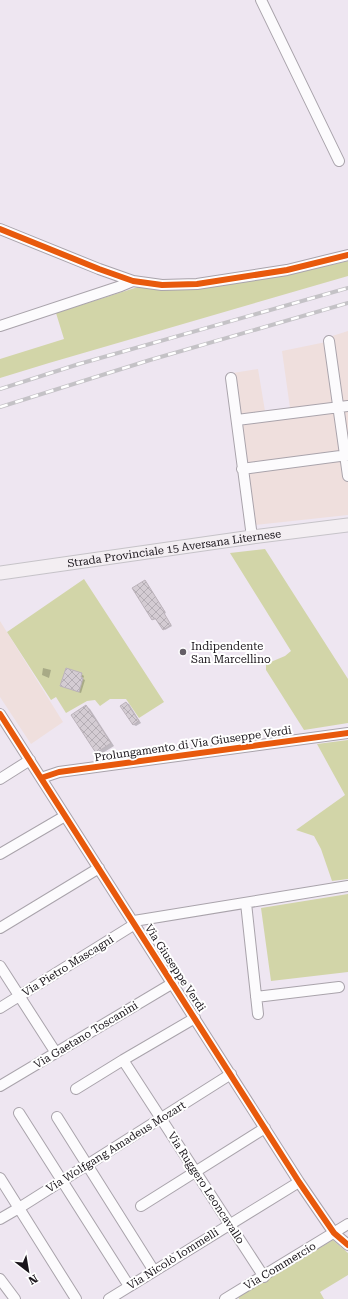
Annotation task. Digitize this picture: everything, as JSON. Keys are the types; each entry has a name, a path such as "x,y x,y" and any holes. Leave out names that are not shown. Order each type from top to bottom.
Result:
{"main road":[{"name":"Strada Provinciale 15 Aversana Liternese","path":"0,573 252,537 348,525"}],"street":[{"path":"261,0 339,161"},
{"path":"0,229 99,269 133,281 162,285 197,284 287,270 348,255"},
{"path":"0,326 133,281"},
{"path":"329,341 343,406 348,476"},
{"path":"231,378 252,537"},
{"path":"237,420 343,406"},
{"path":"242,469 346,455"},
{"name":"Via Giuseppe Verdi","path":"0,714 266,1128 299,1182 334,1233 348,1245"},
{"name":"Prolungamento di Via Giuseppe Verdi","path":"41,778 60,772 348,732"},
{"path":"0,779 30,760"},
{"path":"0,854 65,816"},
{"path":"0,928 99,868"},
{"path":"134,923 348,886"},
{"path":"246,904 258,1014"},
{"name":"Via Pietro Mascagni","path":"0,1008 134,923"},
{"path":"0,966 56,1053"},
{"name":"Via Gaetano Toscanini","path":"0,1086 173,983"},
{"path":"256,997 338,986"},
{"path":"76,1089 195,1018"},
{"name":"Via Ruggero Leoncavallo","path":"123,1060 264,1276"},
{"name":"Via Wolfgang Amadeus Mozart","path":"0,1219 231,1074"},
{"path":"19,1113 129,1286"},
{"path":"56,1117 154,1271"},
{"path":"141,1206 266,1128"},
{"path":"0,1178 76,1299"},
{"name":"Via Nicolò Iommelli","path":"109,1299 299,1182"},
{"name":"Via Commercio","path":"225,1299 348,1224"},
{"path":"1,1284 15,1299"}],"shaded area":[{"path":"348,331 348,515 255,525 233,373 258,369 265,411 290,408 282,351 326,342 326,338"},
{"path":"0,621 63,722 31,744 0,697"}],"green space":[{"path":"348,261 348,276 0,378 0,359 64,339 56,313 141,286 172,290 194,288 288,275"},
{"path":"265,549 348,679 348,723 304,730 266,670 266,664 285,656 291,651 230,553"},
{"path":"84,579 164,702 139,718 126,699 110,699 100,706 95,700 87,701 66,713 56,697 51,700 7,632"},
{"path":"348,740 348,879 332,881 321,849 314,836 296,830 345,795 317,744"},
{"path":"348,894 348,972 271,981 261,908"},
{"path":"333,1240 348,1253 348,1275 320,1292 324,1299 239,1299 238,1296"}],"building":[{"path":"145,580 165,612 164,613 171,625 163,630 155,618 152,620 132,588"},
{"path":"66,668 82,673 81,677 83,678 79,692 60,686"},
{"path":"126,702 139,721 133,725 120,706"},
{"path":"86,705 111,743 96,753 71,715"}],"railway":[{"path":"0,389 79,364 348,288"},
{"path":"0,407 150,360 348,303"}],"cycle path":[{"path":"0,229 99,269 133,281 162,285 197,284 287,270 348,255"},
{"path":"0,714 299,1182 334,1233 348,1245"},
{"path":"41,778 59,772 348,733"}],"place":[{"name":"Indipendente San Marcellino","path":"183,652"}]}
